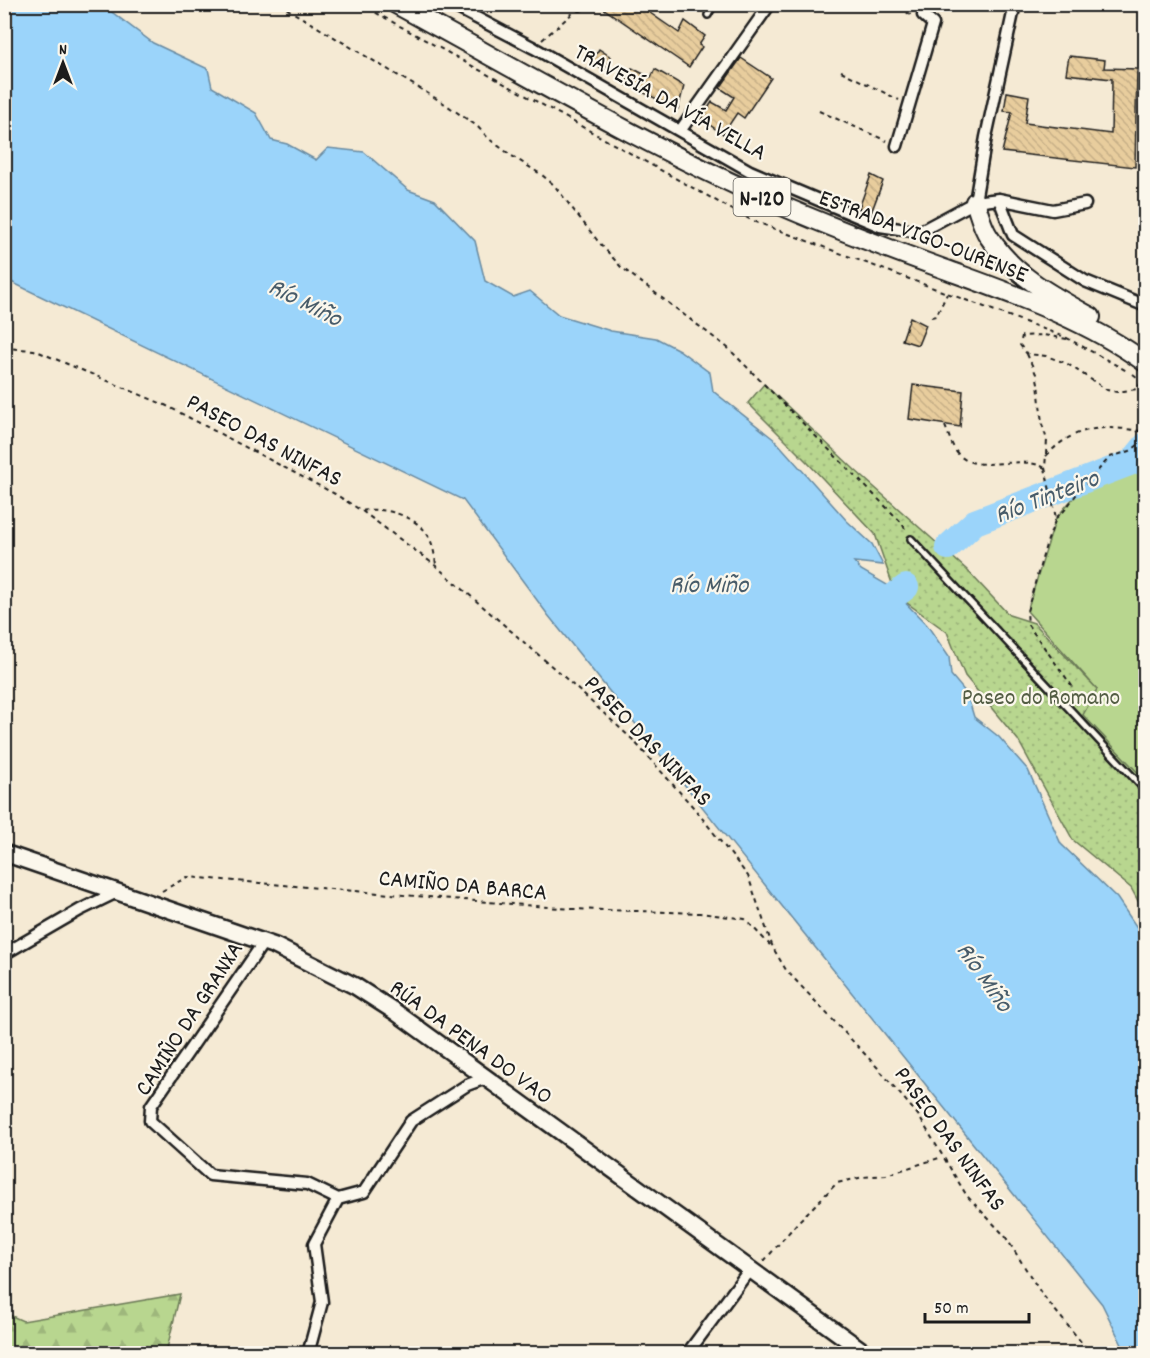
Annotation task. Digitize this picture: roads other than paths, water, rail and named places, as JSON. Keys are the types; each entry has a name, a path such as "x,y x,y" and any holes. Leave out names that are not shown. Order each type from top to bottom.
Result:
{"highway":[{"name":"ESTRADA VIGO-OURENSE","path":"396,4 592,111 770,201 871,243 1002,290 1068,318 1143,363"},
{"path":"975,202 988,235 1012,266 1025,278 1092,317 1143,363"}],"main road":[{"name":"RÚA DA PENA DO VAO","path":"4,853 263,943 355,986 867,1353"}],"street":[{"name":"TRAVESÍA DA VÍA VELLA","path":"450,4 534,48 750,171 880,226 920,231 975,202"},
{"path":"680,131 770,4"},
{"path":"1015,4 986,137 975,202 999,199 1053,210 1085,204"},
{"path":"897,146 933,24 925,10"},
{"path":"999,199 1013,235 1085,281 1146,306"},
{"path":"4,954 80,910 117,892"},
{"name":"CAMIÑO DA GRANXA","path":"263,943 151,1106 150,1120 210,1175 307,1184 338,1199"},
{"path":"308,1353 322,1302 314,1244 338,1199 364,1192 411,1121 467,1085 486,1078"},
{"path":"687,1353 752,1270"}],"lane":[{"path":"708,15 714,4"},
{"path":"911,540 1146,791"}],"water":[{"name":"Río Miño","path":"4,5 89,5 109,10 153,43 208,69 212,87 256,113 271,140 287,144 316,160 328,148 364,152 408,190 435,200 475,241 485,281 513,297 530,291 559,315 611,331 656,338 679,350 710,373 713,391 776,441 847,521 872,544 883,565 854,562 861,570 889,586 927,625 949,657 951,675 967,694 974,717 999,737 1028,770 1061,844 1117,898 1136,926 1145,946 1145,1353 1126,1353 1102,1304 548,615 463,500 5,279"}],"waterway":[{"name":"Río Tinteiro","path":"948,547 975,522 1132,462 1146,445"},
{"name":"Río Tinteiro","path":"870,614 906,587"}],"park label":[{"name":"Paseo do Romano","path":"1041,696"}]}
